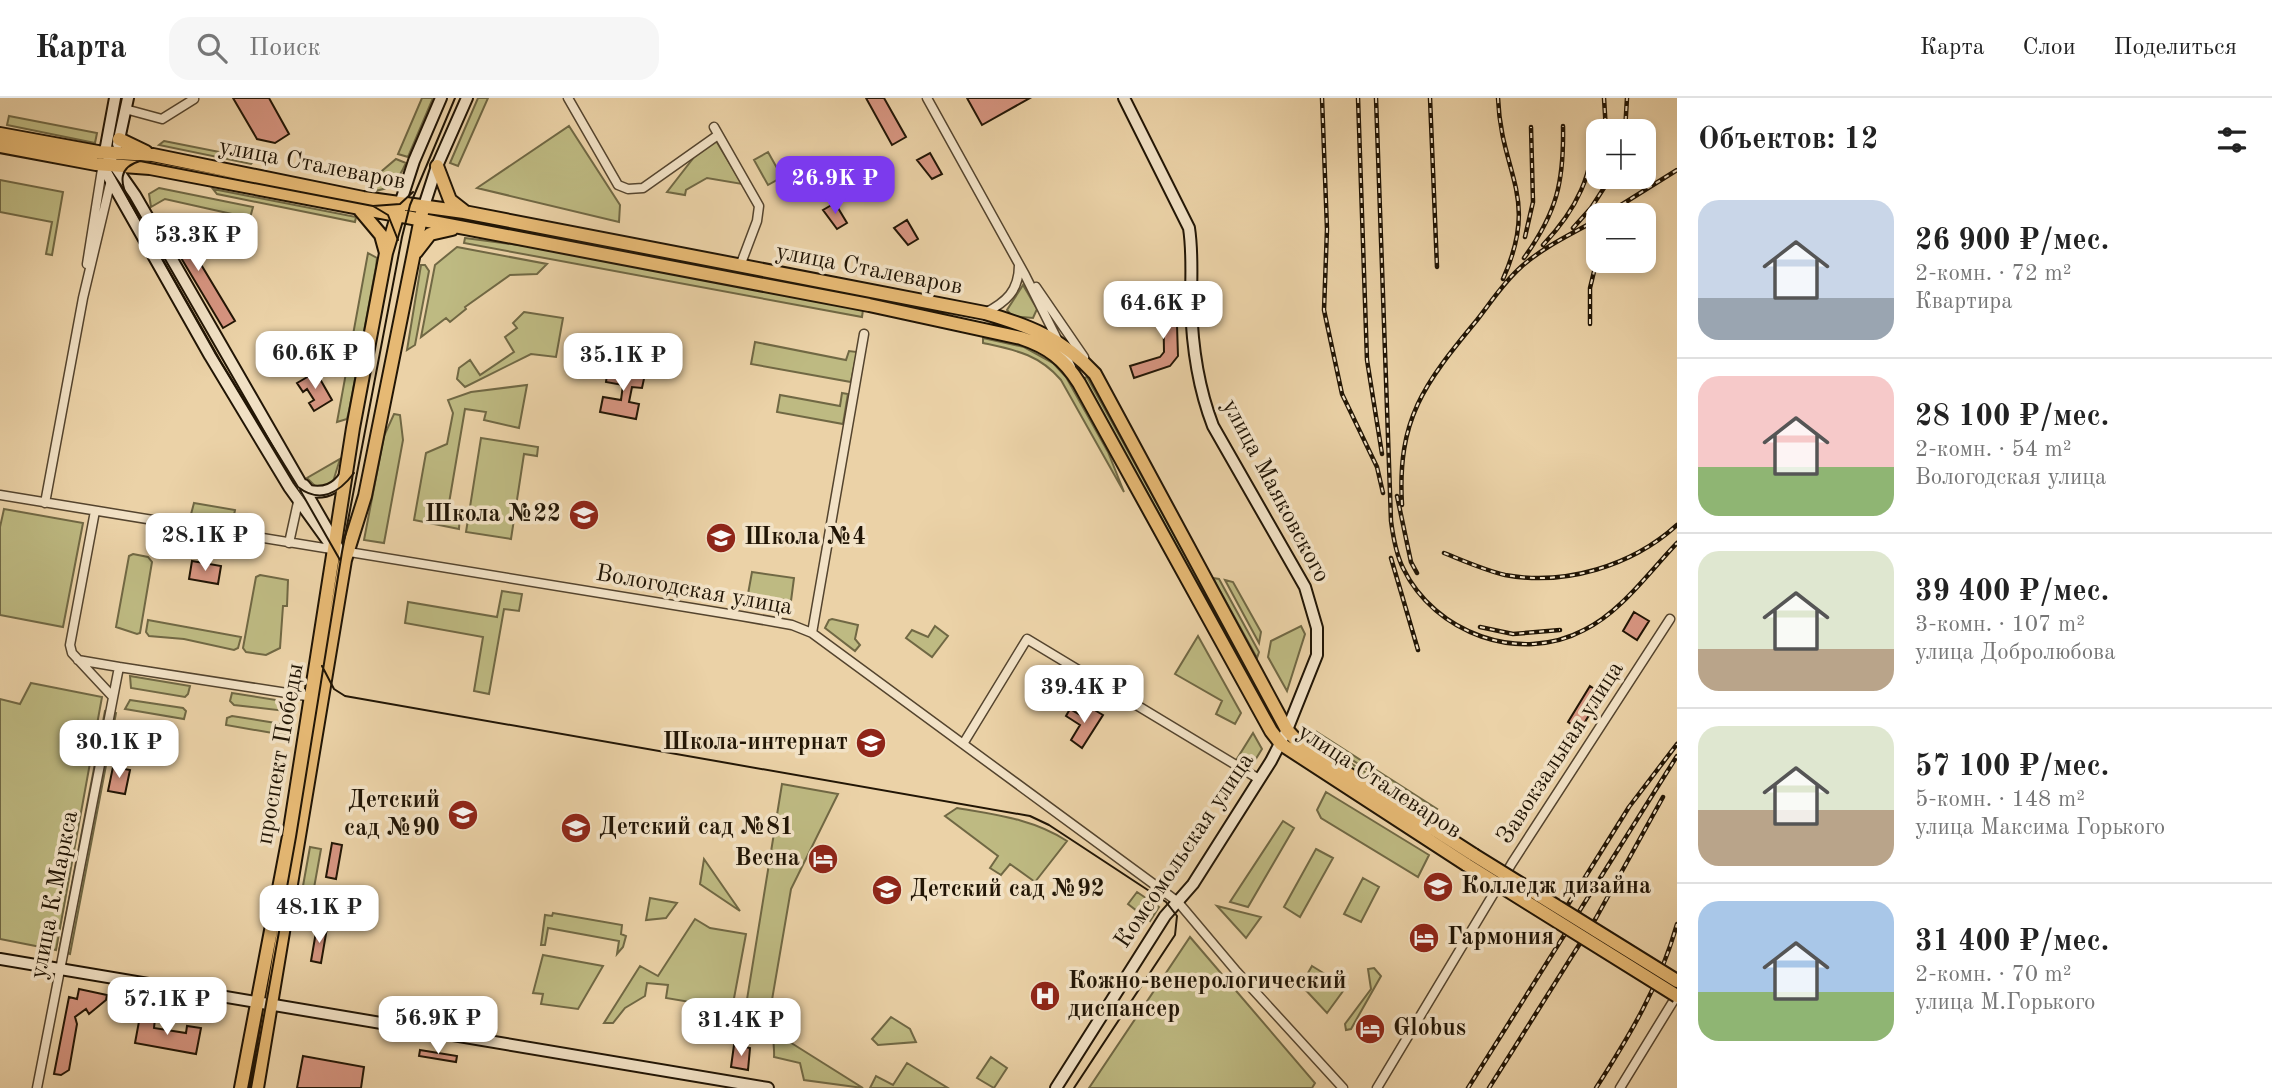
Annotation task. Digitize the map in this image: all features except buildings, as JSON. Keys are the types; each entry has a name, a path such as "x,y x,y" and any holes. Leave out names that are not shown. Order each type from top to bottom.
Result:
{"main road":[{"name":"улица Сталеваров","path":"0,134 150,168 360,210 399,210 424,206 464,212 985,313 1024,325 1059,341 1095,374 1287,730 1297,740 1470,860"},
{"path":"119,139 153,155"},
{"name":"улица Сталеваров","path":"0,146 110,158 153,155 399,210 420,221 869,305 1021,338 1060,358 1079,383 1271,731 1281,744 1470,860"},
{"path":"437,166 450,200 464,212"},
{"name":"проспект Победы","path":"342,551 359,519 424,206"},
{"path":"360,210 381,235 386,253"},
{"name":"проспект Победы","path":"257,1088 265,1002 342,551 340,513 346,473 386,253 399,210"},
{"path":"413,258 430,234 461,228"},
{"path":"340,513 346,522 359,519"},
{"path":"1470,860 1677,981"},
{"path":"1470,860 1677,996"},
{"name":"проспект Победы","path":"241,1088 265,1002"}],"street":[{"path":"83,298 110,182 115,98"},
{"name":"проспект Победы","path":"399,210 441,98"},
{"name":"проспект Победы","path":"424,206 437,166 467,98"},
{"path":"568,98 618,184 628,189 643,188 716,131 759,206 757,221 740,267"},
{"path":"927,98 1019,262 1079,383"},
{"name":"улица Маяковского","path":"1124,98 1189,228 1194,345 1203,400 1213,426 1290,560 1312,607 1318,642 1317,655 1281,744"},
{"path":"45,503 110,158 119,139 127,103 162,119 194,100"},
{"path":"110,158 135,195 342,551"},
{"path":"110,182 298,502 342,551"},
{"path":"985,313 1005,302 1013,292 1019,276 1019,262"},
{"path":"1019,262 1095,374"},
{"path":"812,633 864,334"},
{"path":"300,481 309,491 324,492 339,485 346,473"},
{"name":"Вологодская улица","path":"0,495 741,616 792,625 812,633 1178,902 1237,972 1343,1088"},
{"path":"289,543 298,502"},
{"path":"95,511 70,645 78,660 113,697"},
{"name":"Завокзальная улица","path":"1377,1088 1512,863 1670,619"},
{"path":"963,744 1027,639 1259,779"},
{"path":"78,660 317,698"},
{"name":"улица К.Маркса","path":"37,1088 119,667"},
{"name":"Комсомольская улица","path":"1056,1088 1165,916 1178,902 1281,744"},
{"path":"0,959 768,1088"},
{"path":"1620,1088 1677,996"}],"shaded area":[{"path":"422,98 433,98 408,157 398,154"},
{"path":"478,98 488,98 458,166 450,163"},
{"path":"9,116 97,133 95,143 7,125"},
{"path":"569,126 620,205 619,222 477,188"},
{"path":"712,134 742,184 707,178 686,190 685,195 667,192"},
{"path":"164,141 255,159 251,164 159,145"},
{"path":"768,152 782,177 768,185 754,160"},
{"path":"396,159 406,163 396,180 382,190 368,191 370,181"},
{"path":"0,180 63,192 52,255 46,254 52,222 0,212"},
{"path":"159,188 253,207 250,218 165,199 151,207 149,194"},
{"path":"213,189 356,217 355,222 217,194"},
{"path":"468,217 865,295 865,300 467,223"},
{"path":"465,238 534,247 863,310 862,317 464,243"},
{"path":"457,247 547,264 537,274 510,275 465,307 466,309 450,322 446,318 421,337 435,265"},
{"path":"368,253 377,258 376,267 347,419 337,422"},
{"path":"421,265 425,265 429,271 415,345 407,350"},
{"path":"1023,285 1037,309 1033,318 1012,316 1007,310"},
{"path":"524,312 563,318 556,357 531,354 465,387 457,379 459,368 470,360 480,375 514,352 505,337 517,328 513,323"},
{"path":"983,338 1024,347 1053,363 1066,377 1108,452 1124,492 1061,380 1053,371 1016,351 983,343"},
{"path":"755,342 846,360 849,351 857,352 851,382 751,364"},
{"path":"1087,377 1253,677 1252,679 1084,378"},
{"path":"527,385 519,428 484,420 486,412 465,409 448,509 460,512 459,529 414,520 426,453 447,444 453,413 448,400 471,392"},
{"path":"842,393 848,394 843,424 777,412 780,395 840,406"},
{"path":"394,414 400,415 403,440 384,543 364,540 384,436"},
{"path":"481,438 538,447 537,456 524,454 511,539 466,532"},
{"path":"340,459 332,485 317,488 307,478"},
{"path":"194,503 235,510 232,525 190,518"},
{"path":"4,509 83,523 63,627 0,615 0,527"},
{"path":"133,554 148,557 152,562 140,633 137,634 116,627 129,556"},
{"path":"752,572 794,578 791,601 748,594"},
{"path":"260,575 288,580 280,648 266,655 246,652 243,648 256,577"},
{"path":"1213,578 1219,579 1259,652 1257,658"},
{"path":"1225,580 1233,582 1261,632 1259,643"},
{"path":"502,591 522,594 519,611 504,609 489,694 474,691 483,637 405,623 408,602 497,617"},
{"path":"832,619 858,625 855,639 860,645 855,651 825,628"},
{"path":"148,620 241,637 238,648 234,650 184,639 149,636 146,632"},
{"path":"935,626 948,636 932,657 906,638 912,630 928,637"},
{"path":"1301,626 1305,634 1287,691 1268,657 1271,641"},
{"path":"1198,636 1241,713 1235,724 1216,714 1222,701 1175,674"},
{"path":"130,676 190,686 185,697 131,688"},
{"path":"31,683 102,697 56,950 0,939 0,699 20,704"},
{"path":"232,693 295,703 294,712 234,705 230,701"},
{"path":"130,700 183,708 186,711 184,719 125,709"},
{"path":"105,711 116,713 70,954 59,951"},
{"path":"232,716 288,725 291,728 290,736 226,725 227,718"},
{"path":"1317,732 1437,809 1434,812 1316,737"},
{"path":"1253,733 1262,749 1249,770 1235,762"},
{"path":"1314,740 1433,815 1430,821 1310,746"},
{"path":"782,784 838,794 791,889 767,1029 743,1024"},
{"path":"1326,792 1429,855 1418,877 1321,818 1317,810"},
{"path":"957,808 1028,823 1067,841 1035,882 1010,864 1001,875 990,868 998,856 945,816"},
{"path":"1283,821 1294,828 1248,907 1230,902"},
{"path":"310,847 321,849 312,899 301,897"},
{"path":"1316,849 1333,858 1300,917 1284,907"},
{"path":"704,859 740,911 700,884"},
{"path":"1363,878 1379,887 1361,922 1344,914"},
{"path":"1137,892 1159,907 1150,921 1128,904"},
{"path":"650,898 677,903 666,918 646,920"},
{"path":"1217,906 1261,917 1246,938"},
{"path":"553,913 622,925 621,934 626,936 623,947 617,954 619,941 548,928 545,945 541,945 545,915 552,916"},
{"path":"695,919 710,928 746,934 732,1009 666,998 668,985 647,983 645,996 625,1008 613,1023 604,1023 640,966 658,976"},
{"path":"1190,937 1315,1083 1312,1088 1089,1088"},
{"path":"543,955 603,966 578,1009 541,1004 543,994 533,993"},
{"path":"1312,966 1346,987 1327,1013 1301,985"},
{"path":"1374,968 1381,976 1351,1029 1346,1030 1345,1024 1371,989 1368,969"},
{"path":"891,1017 910,1029 916,1042 878,1045 872,1039"},
{"path":"781,1020 784,1021 777,1034 863,1088 804,1080 800,1063 774,1057 774,1033"},
{"path":"991,1057 1007,1068 994,1088 977,1078"},
{"path":"907,1063 948,1088 870,1088 876,1076 893,1085"}],"tram line":[{"path":"251,1088 296,837 342,552 402,237 410,205 455,98"},
{"path":"354,473 342,486 329,494 314,495 298,487 221,362 129,200 123,176 128,167 140,161 373,206 400,204 413,192"},
{"path":"373,206 388,215 398,240"},
{"path":"300,490 340,560"},
{"path":"322,666 334,689 345,696 1030,816 1049,825 1166,902 1177,916 1175,935 1074,1088"}],"railway":[{"path":"1322,98 1327,229 1324,310 1342,394 1377,467 1383,493"},
{"path":"1358,98 1367,360 1382,454"},
{"path":"1376,98 1391,521 1401,563 1417,591 1457,626 1482,636 1507,643 1533,644 1559,640 1584,630 1610,613 1634,591 1677,543"},
{"path":"1430,98 1437,267"},
{"path":"1498,98 1518,206 1514,251 1503,279"},
{"path":"1604,98 1605,119"},
{"path":"1626,119 1627,98"},
{"path":"1524,258 1544,226 1556,196 1562,164 1563,126"},
{"path":"1525,237 1533,202 1531,127"},
{"path":"1624,203 1677,170"},
{"path":"1543,245 1574,204 1586,178"},
{"path":"1573,228 1603,189"},
{"path":"1402,505 1404,449 1410,426 1418,404 1442,364 1521,267 1548,247 1586,226"},
{"path":"1590,324 1590,288 1594,273"},
{"path":"1397,496 1411,562 1417,573"},
{"path":"1444,553 1505,575 1551,578 1574,575 1619,562 1640,552 1677,525"},
{"path":"1391,558 1418,650"},
{"path":"1480,627 1513,634 1560,630"},
{"path":"1559,919 1629,807 1677,744"},
{"path":"1468,1088 1677,756"},
{"path":"1489,1088 1596,918 1663,797"},
{"path":"1596,1088 1643,1009 1662,968 1677,924"}],"place":[{"name":"Школа №22","path":"584,515"},
{"name":"Школа №4","path":"721,538"},
{"name":"Школа-интернат","path":"871,743"},
{"name":"Детский сад №90","path":"463,815"},
{"name":"Детский сад №81","path":"576,828"},
{"name":"Весна","path":"823,859"},
{"name":"Колледж дизайна","path":"1438,887"},
{"name":"Детский сад №92","path":"887,890"},
{"name":"Гармония","path":"1424,938"},
{"name":"Кожно-венерологический диспансер","path":"1045,996"},
{"name":"Globus","path":"1370,1029"}]}
